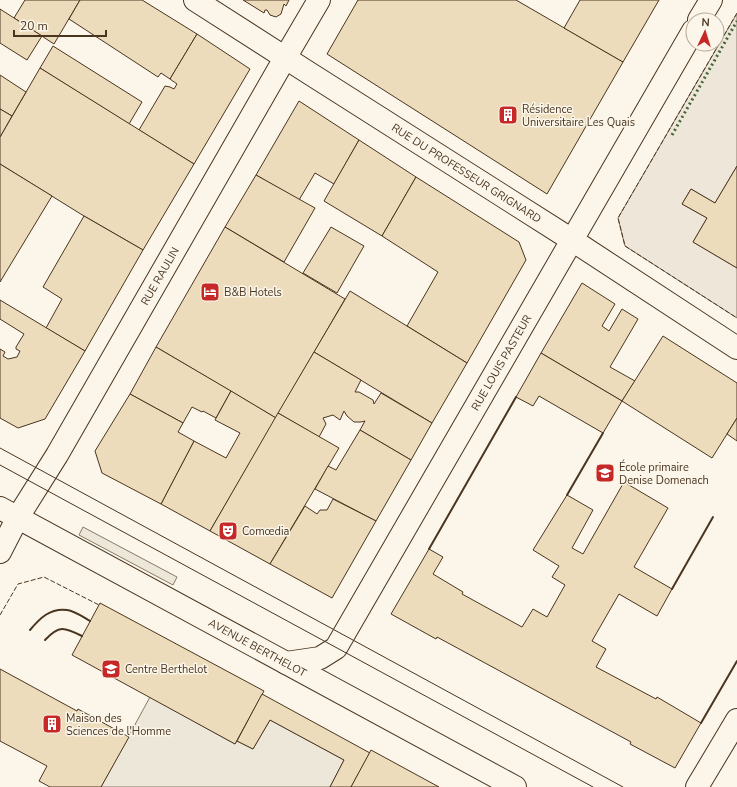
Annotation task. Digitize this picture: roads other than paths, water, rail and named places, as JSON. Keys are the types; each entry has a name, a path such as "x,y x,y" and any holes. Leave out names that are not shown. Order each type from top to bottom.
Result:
{"street":[{"name":"RUE DU PROFESSEUR GRIGNARD","path":"195,0 572,240 737,348"},
{"name":"RUE RAULIN","path":"0,552 9,513 60,448 284,58 320,0"},
{"path":"704,12 711,0"},
{"name":"RUE LOUIS PASTEUR","path":"286,663 320,658 336,648 685,44"},
{"name":"AVENUE BERTHELOT","path":"9,513 515,787"},
{"path":"697,787 737,720"}],"tram line":[{"path":"0,448 623,787"},
{"path":"0,465 593,787"}],"place":[{"name":"Résidence Universitaire Les Quais","path":"508,115"},
{"name":"B&B Hotels","path":"210,292"},
{"name":"École primaire Denise Domenach","path":"605,473"},
{"name":"Comœdia","path":"228,531"},
{"name":"Centre Berthelot","path":"111,669"},
{"name":"Maison des Sciences de l'Homme","path":"52,724"}]}
